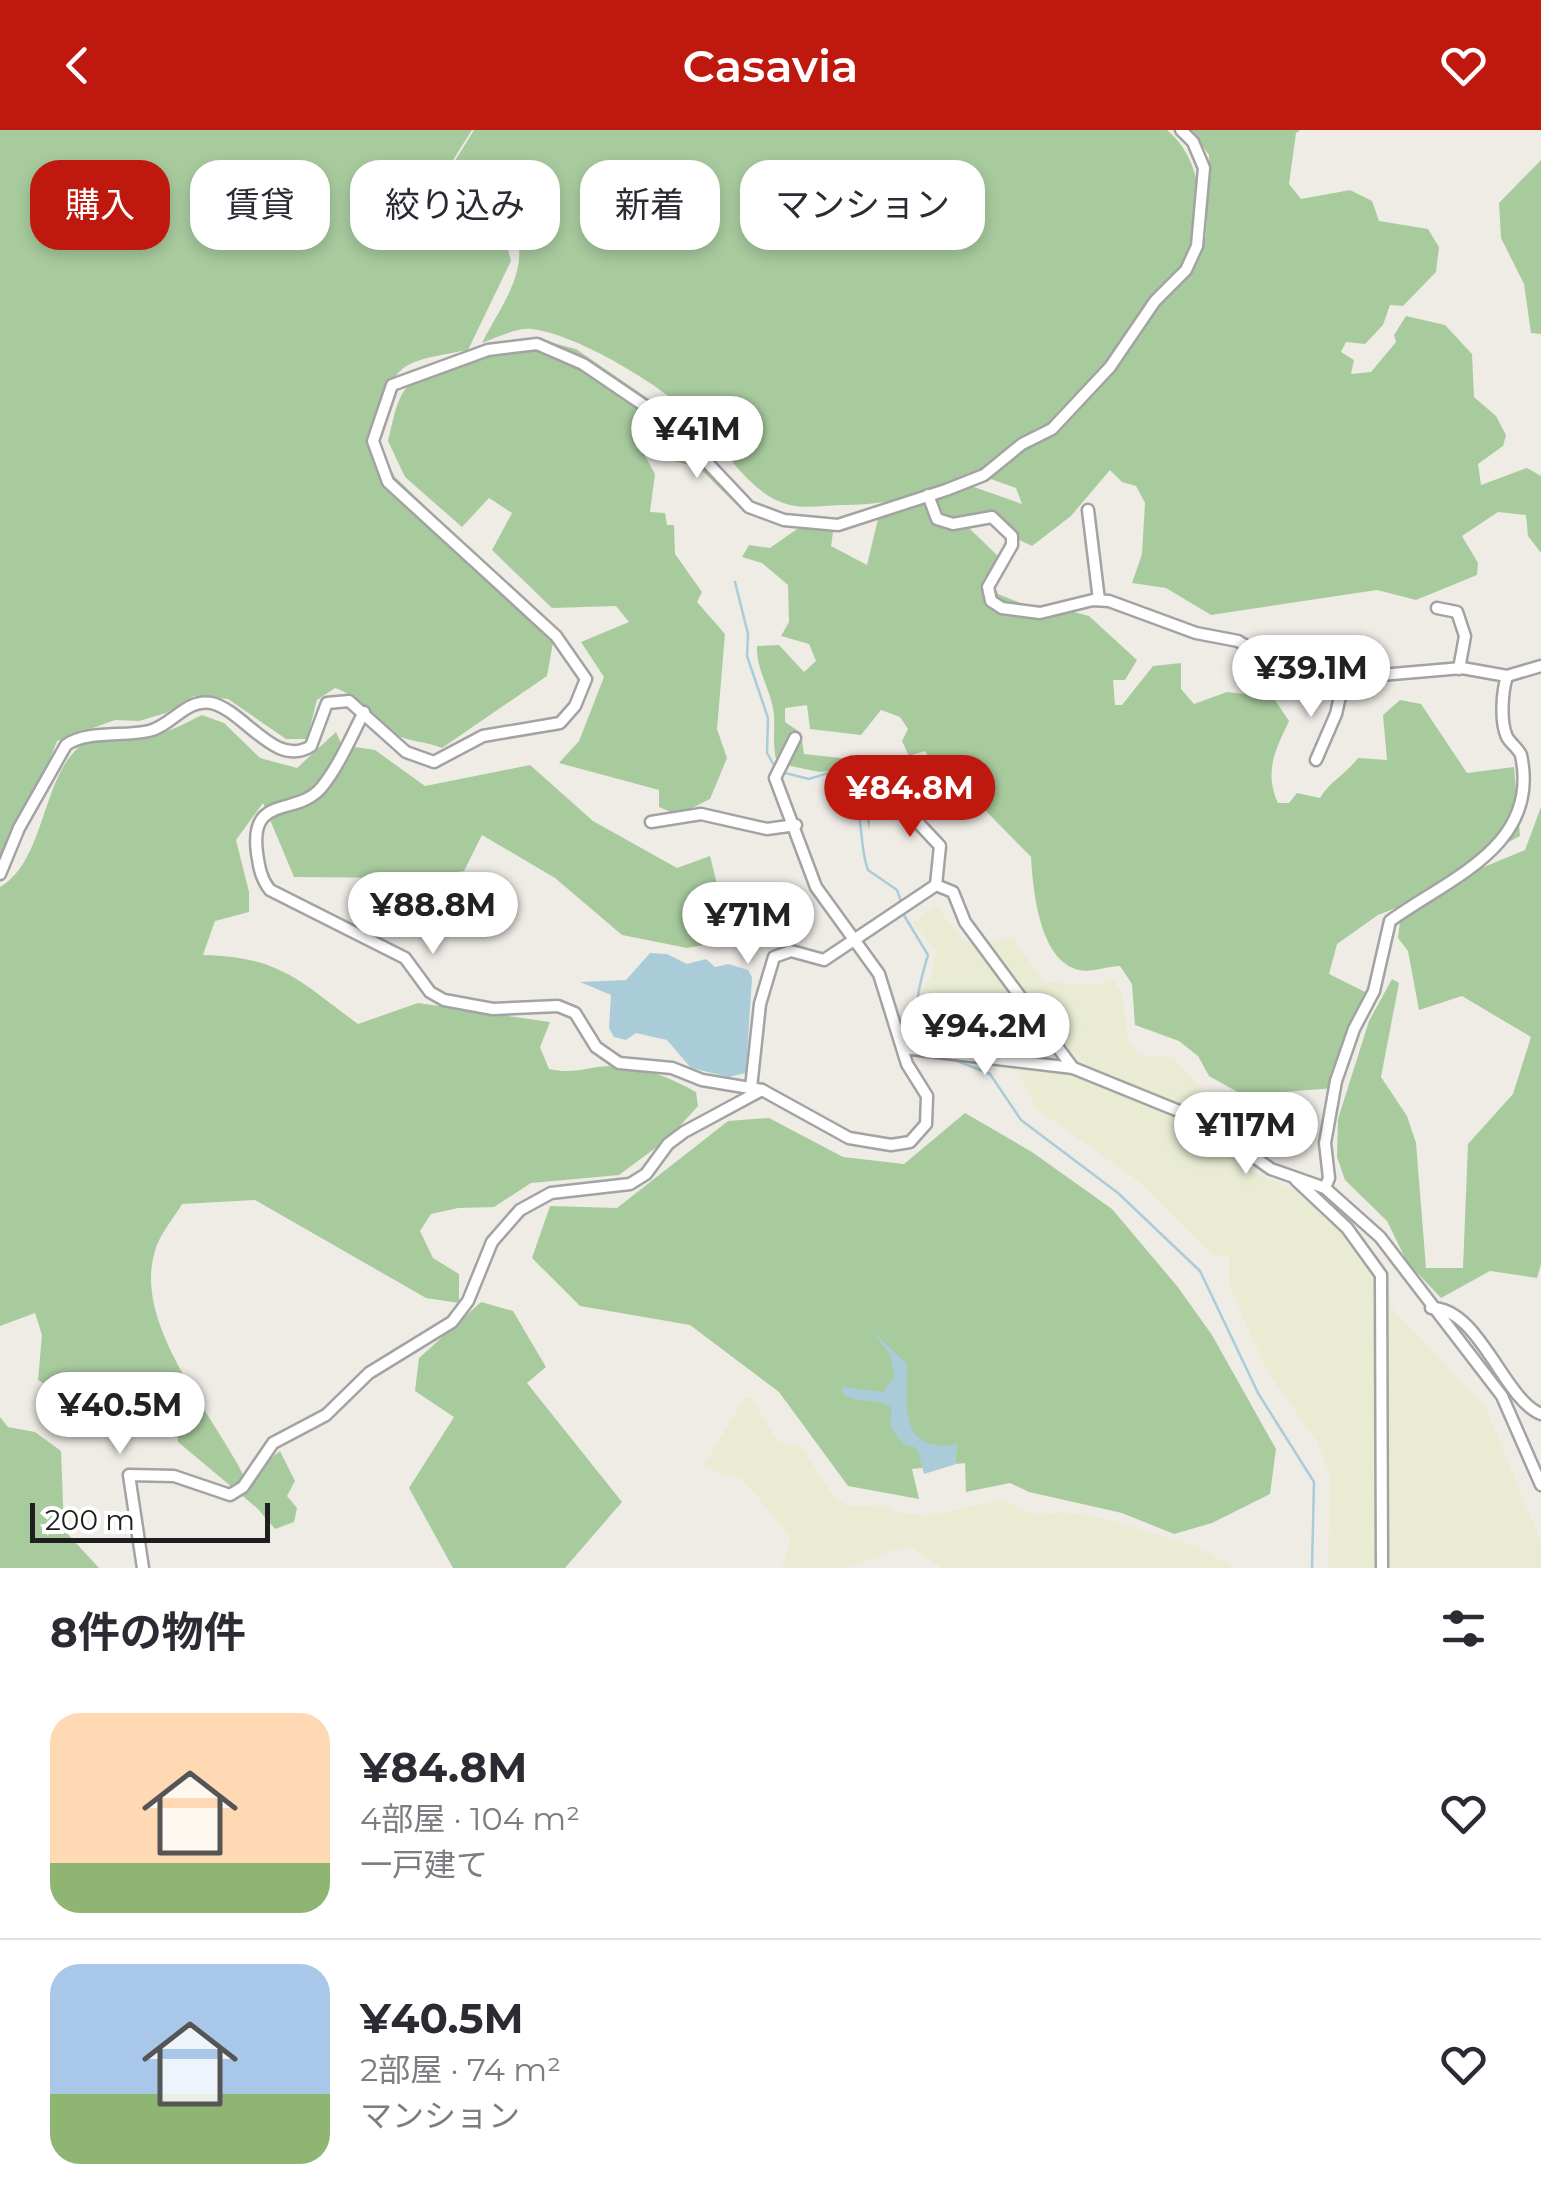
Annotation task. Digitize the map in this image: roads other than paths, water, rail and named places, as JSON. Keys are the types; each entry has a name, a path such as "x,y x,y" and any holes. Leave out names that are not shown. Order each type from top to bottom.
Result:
{"street":[{"path":"0,874 20,828 72,741 150,731 192,705 210,703 279,748 294,753 310,746 327,703 349,701 406,752 434,762 482,736 560,724 575,706 586,680 546,626 388,482 373,441 389,389 399,382 488,350 537,344 583,364 670,423 754,509 784,520 838,525 984,475 1022,444 1052,429 1110,366 1155,300 1186,270 1196,246 1204,182 1200,156 1181,130"},
{"path":"928,495 937,519 945,523 988,516 996,518 1012,536 1012,545 988,587 996,604 1040,613 1099,600 1196,634 1238,641 1300,676 1344,679 1459,668 1506,676 1541,666"},
{"path":"1088,510 1099,600"},
{"path":"1438,608 1457,612 1465,636 1459,668"},
{"path":"1325,1188 1329,1178 1325,1143 1336,1080 1354,1029 1374,991 1390,922 1512,842 1528,814 1522,757 1506,736 1506,676"},
{"path":"1316,760 1336,714 1344,679"},
{"path":"364,712 318,792 286,804 259,822 255,834 259,868 270,890 405,958 430,992 444,1000 493,1009 558,1006 575,1013 596,1047 619,1063 672,1068 702,1080 757,1089 849,1138 890,1145 910,1142 921,1135 930,1108 903,1048 879,974 816,887 775,772 795,738"},
{"path":"757,1089 760,1004 774,957 791,951 824,960 936,885 940,846 908,810 905,800"},
{"path":"652,822 702,814 767,829 796,824"},
{"path":"936,885 953,892 965,922 1073,1068"},
{"path":"903,1048 1073,1068 1200,1120 1253,1158 1325,1188 1380,1237 1430,1308 1502,1396 1541,1486"},
{"path":"143,1568 129,1476 174,1476 230,1495 243,1487 273,1443 326,1416 369,1373 452,1322 468,1301 492,1242 531,1201 552,1194 630,1184 646,1174 668,1144 684,1132 757,1089"},
{"path":"1291,1176 1348,1228 1381,1275 1382,1568"},
{"path":"1430,1308 1445,1310 1455,1318 1494,1356 1530,1410 1541,1414"}],"water":[{"path":"650,953 667,954 687,964 706,959 715,967 728,964 748,970 752,977 746,1073 729,1077 691,1068 667,1040 636,1033 626,1040 614,1037 609,1028 611,995 580,982 626,980"},
{"path":"872,1331 907,1364 907,1408 915,1433 938,1445 957,1444 956,1464 924,1474 917,1448 903,1444 890,1426 892,1408 843,1394 842,1387 883,1392 895,1376 890,1354"}],"waterway":[{"path":"735,582 748,634 747,656 768,718 767,753 775,767"},
{"path":"781,772 809,779 828,773 842,781 856,803 868,870 897,890 902,904"},
{"path":"902,912 928,955 918,1012 931,1045"},
{"path":"950,1058 990,1074 1021,1120 1118,1193 1200,1271 1258,1393 1314,1482 1312,1568"}]}
